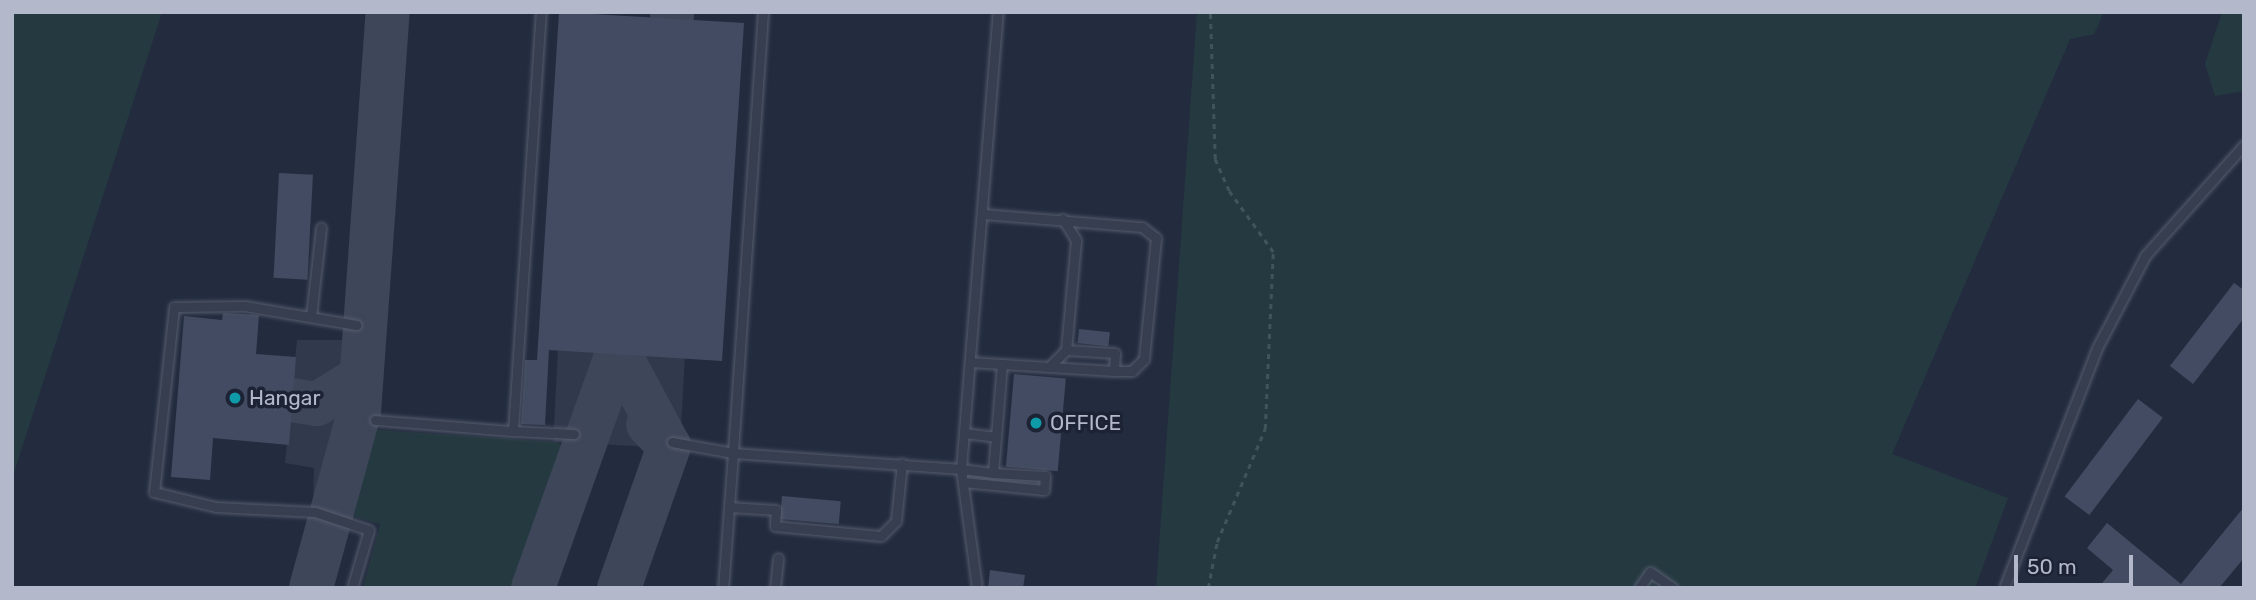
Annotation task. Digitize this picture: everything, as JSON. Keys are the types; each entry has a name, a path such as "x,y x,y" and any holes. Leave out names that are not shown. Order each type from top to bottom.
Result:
{"lane":[{"path":"513,430 541,12"},
{"path":"723,588 763,12"},
{"path":"977,588 961,469 998,12"},
{"path":"2004,588 2097,348 2145,256 2244,145"},
{"path":"970,362 1132,371 1144,359 1156,238 1142,227 983,214"},
{"path":"1048,367 1066,350 1076,240 1063,219"},
{"path":"311,317 321,228"},
{"path":"352,588 369,530 315,512 216,508 155,492 174,307 245,306 356,325"},
{"path":"1066,350 1115,354 1114,371"},
{"path":"993,473 1002,364"},
{"path":"375,420 573,434"},
{"path":"964,433 996,436"},
{"path":"672,442 733,453 902,463 1045,476 1044,490 963,482"},
{"path":"729,507 776,510 775,526 880,536 896,521 902,463"},
{"path":"775,588 778,558"},
{"path":"1639,588 1650,572 1672,588"}],"path":[{"path":"1208,588 1217,542 1265,429 1273,252 1229,191 1215,159 1210,12"}],"shaded area":[{"path":"12,12 162,12 12,479"},
{"path":"1197,12 2104,12 2094,34 2070,39 1892,454 2008,498 1975,588 1156,588"},
{"path":"2222,12 2244,12 2244,91 2215,96 2205,64"},
{"path":"297,340 351,340 345,417 321,506 313,504 314,468 285,463"},
{"path":"558,350 685,357 680,449 553,442"},
{"path":"364,429 558,442 571,456 523,588 363,588 380,524 349,515 342,503"}],"building":[{"path":"559,12 744,23 722,361 549,350 545,425 521,424 525,360 537,360"},
{"path":"279,173 313,175 307,280 274,278"},
{"path":"2234,283 2244,290 2244,318 2193,384 2170,366"},
{"name":"Hangar","path":"223,313 259,315 256,354 296,357 289,445 213,438 210,480 171,477 184,316 222,320"},
{"path":"1079,329 1110,332 1108,346 1078,343"},
{"name":"OFFICE","path":"1014,374 1066,379 1058,471 1006,467"},
{"path":"2138,399 2163,418 2089,515 2065,496"},
{"path":"782,496 841,501 839,524 780,519"},
{"path":"2244,507 2244,558 2219,588 2098,588 2113,570 2087,548 2107,523 2181,584"},
{"path":"990,570 1025,575 1023,588 988,588"}],"taxiway":[{"path":"311,588 359,412 388,12"},
{"path":"533,588 618,351 669,446"},
{"path":"285,399 317,404 361,377"},
{"path":"619,588 669,446 648,424"}],"place":[{"name":"Hangar","path":"235,398"},
{"name":"OFFICE","path":"1036,423"}]}
